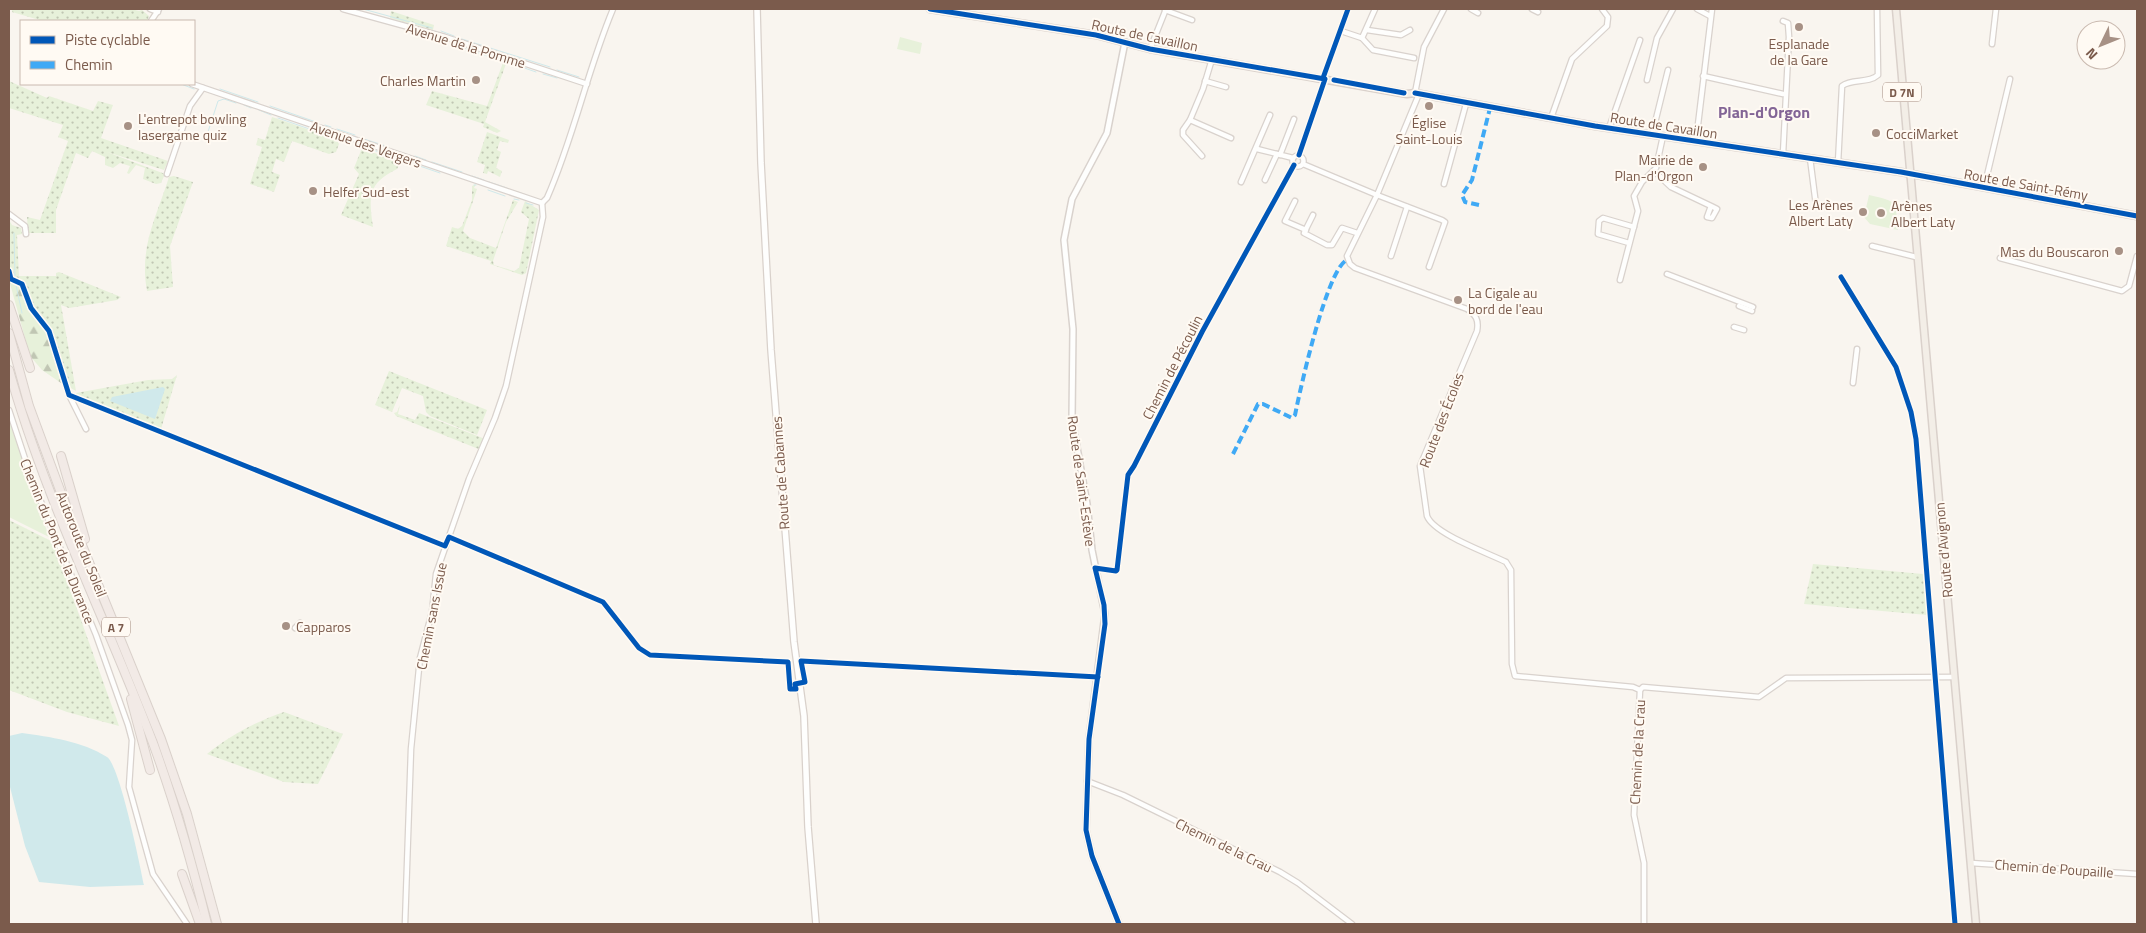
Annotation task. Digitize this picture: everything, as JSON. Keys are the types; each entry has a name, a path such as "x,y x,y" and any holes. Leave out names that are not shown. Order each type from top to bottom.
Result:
{"highway":[{"path":"9,305 30,368"},
{"name":"Autoroute du Soleil","path":"9,333 42,442 161,739 187,814 217,924"},
{"name":"Autoroute du Soleil","path":"9,370 54,502 153,743 178,817 207,924"},
{"path":"60,456 72,502 99,587"},
{"path":"127,678 150,770"},
{"path":"182,874 200,924"}],"main road":[{"name":"Route de Cabannes","path":"753,9 758,20"},
{"name":"Route de Cabannes","path":"757,9 761,163 771,350 785,547 807,744 808,827 816,924"},
{"name":"Route de Cavaillon","path":"930,9 1125,42 1150,49 1212,60 1404,90 1466,104 1910,175"},
{"name":"D 7N","path":"1896,9 1910,175"},
{"name":"Route de Saint-Rémy","path":"1910,175 2137,216"},
{"name":"Route d'Avignon","path":"1910,175 1976,924"}],"street":[{"path":"150,9 158,10"},
{"name":"Avenue de la Pomme","path":"343,9 435,34 587,84"},
{"path":"542,203 547,198 565,157 596,53 613,9"},
{"path":"1150,49 1165,9 1192,20"},
{"path":"1257,149 1293,158 1299,155 1348,9"},
{"path":"1362,38 1375,9"},
{"name":"Route des Écoles","path":"1444,9 1424,48 1417,94 1377,196 1346,256 1350,264 1467,309 1477,317 1477,330 1420,466 1420,473 1429,521 1444,532 1506,562 1512,570 1512,664 1515,676 1633,687 1640,690"},
{"path":"1471,9 1478,13"},
{"path":"1532,9 1538,12"},
{"path":"1551,118 1572,58 1607,26 1608,17 1602,9"},
{"path":"1647,80 1662,25 1673,9"},
{"path":"1697,9 1710,16"},
{"path":"1696,141 1712,9"},
{"path":"1838,162 1842,86 1846,83 1874,79 1878,76 1877,9"},
{"path":"1992,44 1996,9"},
{"path":"1782,21 1788,23 1789,37 1783,154"},
{"path":"1367,30 1400,35 1410,30"},
{"path":"1341,31 1362,38 1372,50 1414,58"},
{"path":"1608,128 1640,40"},
{"name":"Route de Saint-Estève","path":"1119,924 1087,841 1089,739 1105,614 1095,568 1072,419 1073,329 1064,240 1072,199 1107,133 1125,42"},
{"path":"1202,156 1183,135 1183,130 1190,120 1206,81 1212,60"},
{"path":"1652,135 1668,70"},
{"path":"1703,76 1782,94"},
{"path":"1984,188 2010,80"},
{"path":"1206,81 1226,87"},
{"name":"Avenue des Vergers","path":"195,85 542,203"},
{"path":"167,174 190,106 204,88"},
{"path":"1444,184 1466,104"},
{"path":"1241,182 1257,149 1270,114"},
{"path":"1265,180 1279,155 1294,119"},
{"path":"1190,120 1231,138"},
{"path":"1620,280 1638,211 1634,196 1642,182 1654,171 1658,163 1663,136"},
{"path":"1299,155 1304,159 1303,164"},
{"path":"1293,158 1294,165 1298,167 1303,164"},
{"path":"1810,158 1816,205"},
{"path":"1303,164 1377,196 1445,222 1429,267"},
{"name":"Chemin de Pécoulin","path":"1095,568 1117,570 1128,475 1202,332 1294,165"},
{"path":"1654,171 1672,187 1711,206"},
{"path":"1295,201 1286,220 1306,230"},
{"name":"Chemin sans Issue","path":"405,924 411,749 420,658 432,612 436,574 469,479 495,418 506,386 543,217 542,203"},
{"path":"1391,256 1407,207"},
{"path":"9,214 25,226 26,234"},
{"path":"1313,216 1304,233 1328,245 1332,245 1342,228 1357,233"},
{"path":"1629,244 1598,234 1599,221 1603,218 1634,227"},
{"path":"1872,246 1916,257"},
{"path":"2000,258 2122,291 2129,286 2137,256"},
{"path":"9,271 11,279 22,284 31,308 49,331 69,395 86,429"},
{"path":"1667,274 1753,309 1714,296"},
{"path":"1734,327 1744,330"},
{"path":"1852,383 1857,349"},
{"name":"Chemin du Pont de la Durance","path":"9,410 32,480 96,635 128,725 132,740 129,787 153,874 187,924"},
{"path":"294,628 300,624"},
{"path":"799,661 1098,677"},
{"name":"Chemin de la Crau","path":"1644,924 1644,863 1634,815 1640,690 1643,687 1759,697 1786,678 1954,677"},
{"name":"Chemin de la Crau","path":"1087,781 1123,795 1280,872 1298,883 1352,924"},
{"name":"Chemin de Poupaille","path":"1971,863 2137,874"}],"green space":[{"path":"12,9 131,9 142,10 149,16 147,20 40,20 12,12"},
{"path":"391,11 434,25 433,30 390,18"},
{"path":"900,37 922,43 920,54 897,49"},
{"path":"504,60 507,61 485,122 501,131 497,133 483,127 484,124 426,105 432,91 487,106"},
{"path":"9,81 47,98 49,96 93,111 98,101 113,105 101,138 168,161 164,170 107,152 165,174 161,183 156,184 143,179 145,168 136,165 129,174 127,173 130,166 120,163 113,168 105,165 105,157 92,151 88,158 76,153 56,210 56,233 28,233 27,217 40,220 68,141 58,137 63,125 9,108"},
{"path":"272,117 336,139 339,144 336,152 329,154 292,141 284,162 276,159 272,172 280,175 274,192 250,184 262,147 256,145 258,138 265,140"},
{"path":"487,132 509,140 508,143 500,141 497,150 501,152 496,168 502,171 500,177 488,171 487,174 483,173 485,165 477,162"},
{"path":"362,148 400,163 397,169 380,180 372,192 373,227 341,215 359,174 354,168"},
{"path":"174,176 193,182 170,246 173,287 147,291 145,260 150,233 169,177"},
{"path":"476,184 474,188 477,189 463,231 470,238 496,248 513,200 518,202 506,222 493,261 494,265 514,271 519,268 529,219 521,212 525,201 539,210 526,273 522,275 490,264 495,251 491,261 446,246 452,227 458,229 462,226 472,200 472,186"},
{"name":"Arènes Albert Laty","path":"1869,195 1886,199 1894,204 1898,230 1870,224 1864,217"},
{"path":"9,220 12,225 21,228 22,234 17,235 19,276 56,276 56,273 59,272 121,297 117,300 69,308 61,305 76,391 67,386 32,307 26,285 11,277 9,263"},
{"path":"9,280 20,285 28,307 47,330 61,383 42,370 30,356"},
{"path":"389,371 487,410 477,435 430,416 426,412 423,396 402,388 392,412 375,405"},
{"path":"177,375 161,429 76,395 76,393 148,380 172,379"},
{"path":"400,405 398,414 415,420 419,413 485,439 481,450 396,416 394,413 397,412"},
{"path":"9,420 49,537 9,517"},
{"path":"9,520 53,542 119,726 67,712 9,690"},
{"path":"1813,564 1923,574 1927,615 1804,604"},
{"path":"284,712 343,734 318,784 284,782 207,754 244,730"}],"water":[{"path":"163,387 165,389 155,419 110,401 112,397"},
{"path":"22,733 77,743 107,757 118,778 144,885 90,887 39,882 25,846 9,783 9,736"}],"waterway":[{"path":"363,9 432,28"},
{"path":"441,31 454,36"},
{"path":"462,39 550,67"},
{"path":"464,48 496,59"},
{"path":"513,64 536,72"},
{"path":"557,70 579,77"},
{"path":"543,74 557,78"},
{"path":"184,85 194,89"},
{"path":"220,89 258,102"},
{"path":"206,138 218,101 224,99 236,103"},
{"path":"244,105 251,108"},
{"path":"270,106 316,122"},
{"path":"259,110 271,115"},
{"path":"278,118 335,138"},
{"path":"325,125 331,127"},
{"path":"337,129 355,135"},
{"path":"364,139 386,146"},
{"path":"356,144 440,173"},
{"path":"415,156 426,160"},
{"path":"432,162 462,172"},
{"path":"472,176 484,180"},
{"path":"489,182 507,188"},
{"path":"488,190 505,196"},
{"path":"518,192 529,196"},
{"path":"514,199 519,200"},
{"path":"526,203 533,205"},
{"path":"14,233 15,277"},
{"path":"16,285 22,313"}],"marked path":[{"path":"1479,205 1465,202 1462,195 1472,180 1490,108"},
{"path":"1233,454 1258,404 1263,404 1292,418 1295,415 1308,357 1323,306 1339,268 1347,260"}],"cycle path":[{"path":"930,9 1096,35 1150,49 1325,79 1299,155"},
{"path":"1323,78 1348,9"},
{"path":"1334,80 1404,93"},
{"path":"1415,93 1595,126 1901,172 2137,216"},
{"path":"1119,924 1092,856 1086,830 1089,739 1105,624 1104,605 1095,568 1117,570 1128,475 1202,332 1294,165"},
{"path":"9,271 11,279 22,284 31,308 49,331 69,395 445,546 449,537 603,602 639,648 650,655 788,662 790,689 796,689 795,684 805,682 801,661 1098,677"},
{"path":"1841,277 1896,367 1911,412 1916,439 1955,924"}],"place":[{"name":"Esplanade de la Gare","path":"1799,27"},
{"name":"Charles Martin","path":"476,80"},
{"name":"Église Saint-Louis","path":"1429,106"},
{"name":"L'entrepot bowling lasergame quiz","path":"128,126"},
{"name":"CocciMarket","path":"1876,133"},
{"name":"Mairie de Plan-d'Orgon","path":"1703,167"},
{"name":"Helfer Sud-est","path":"313,191"},
{"name":"Les Arènes Albert Laty","path":"1863,212"},
{"name":"Arènes Albert Laty","path":"1881,213"},
{"name":"Mas du Bouscaron","path":"2119,251"},
{"name":"La Cigale au bord de l'eau","path":"1458,300"},
{"name":"Capparos","path":"286,626"}],"district":[{"name":"Plan-d'Orgon","path":"1764,112"}]}
